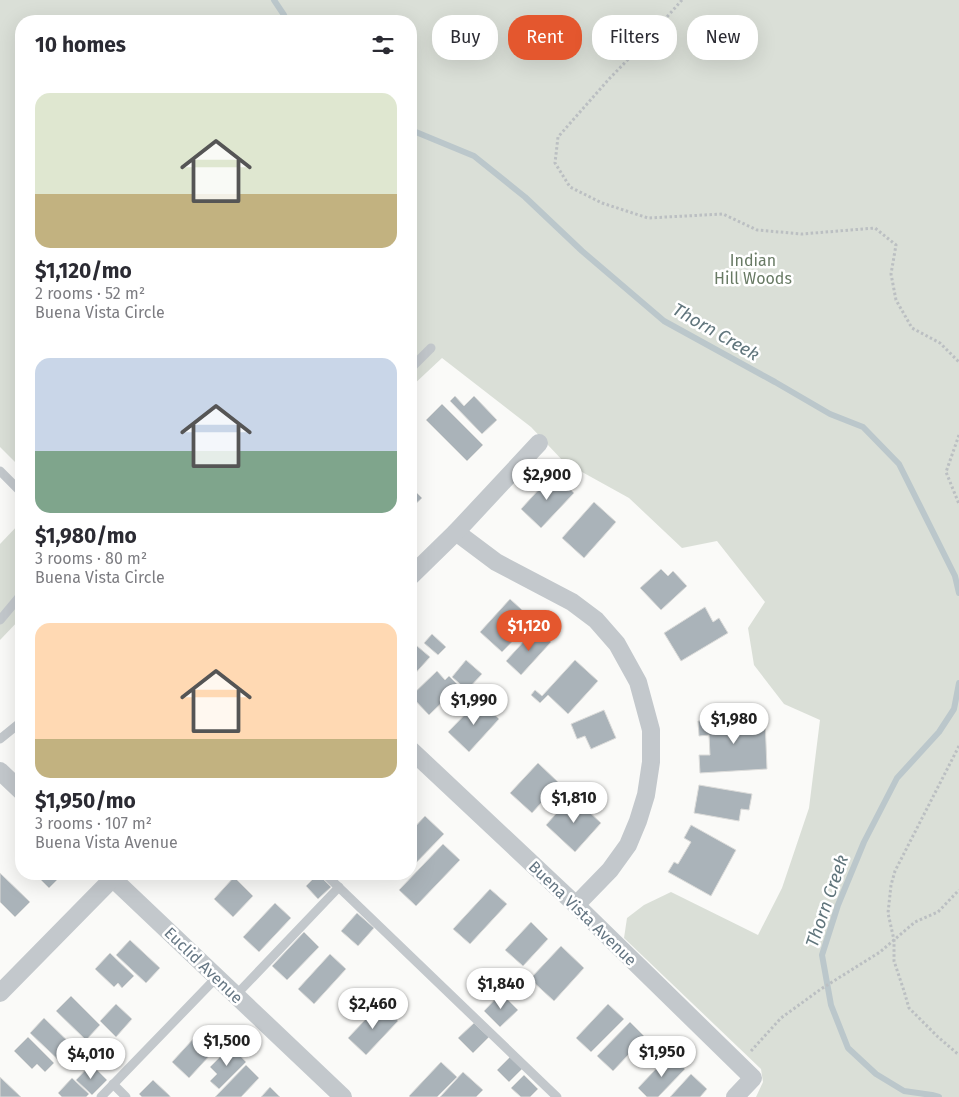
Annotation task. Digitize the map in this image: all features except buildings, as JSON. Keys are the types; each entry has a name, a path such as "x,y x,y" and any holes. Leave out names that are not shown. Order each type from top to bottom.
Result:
{"street":[{"path":"417,570 456,532 539,443"},
{"path":"456,532 496,562 572,602 596,620 617,644 638,682 651,730 651,762 646,795 628,845 610,870 576,905"},
{"name":"Buena Vista Avenue","path":"417,756 576,905 753,1078 735,1097"},
{"path":"2,775 15,786"},
{"path":"0,993 107,880"},
{"name":"Euclid Avenue","path":"117,880 343,1097"}],"lane":[{"path":"417,362 430,348"},
{"path":"0,471 15,486"},
{"path":"0,620 15,602"},
{"path":"0,739 15,727"},
{"path":"331,880 557,1097"},
{"path":"236,995 339,887"},
{"path":"101,1097 216,977"},
{"path":"113,1084 126,1097"}],"path":[{"path":"682,0 558,137 555,162 570,187 602,203 648,218 723,214 757,230 802,234 875,228 896,245 891,274 896,300 912,328 940,343 959,362"},
{"path":"959,435 946,472 959,504"},
{"path":"959,746 895,871 891,885 888,913 894,940 894,961 909,1008 959,1055"},
{"path":"739,1065 781,1018 821,988 880,952 915,922 938,912 959,890"}],"green space":[{"name":"Indian Hill Woods","path":"0,0 959,0 959,1097 756,1097 763,1082 761,1069 624,938 627,918 644,905 671,892 758,935 782,888 809,808 820,720 784,704 754,665 748,628 765,602 717,541 682,548 629,498 564,462 531,427 442,358 417,381 417,15 15,15 15,462 0,447"},
{"path":"15,528 15,624 0,640 0,544"}],"waterway":[{"name":"Thorn Creek","path":"274,0 284,15"},
{"name":"Thorn Creek","path":"417,132 474,156 525,197 582,251 664,321 830,414 863,427 899,464 955,576 959,593"},
{"name":"Thorn Creek","path":"939,1097 904,1091 876,1074 848,1048 831,1005 822,955 838,905 864,842 897,778 939,732 954,709 959,683"}]}
